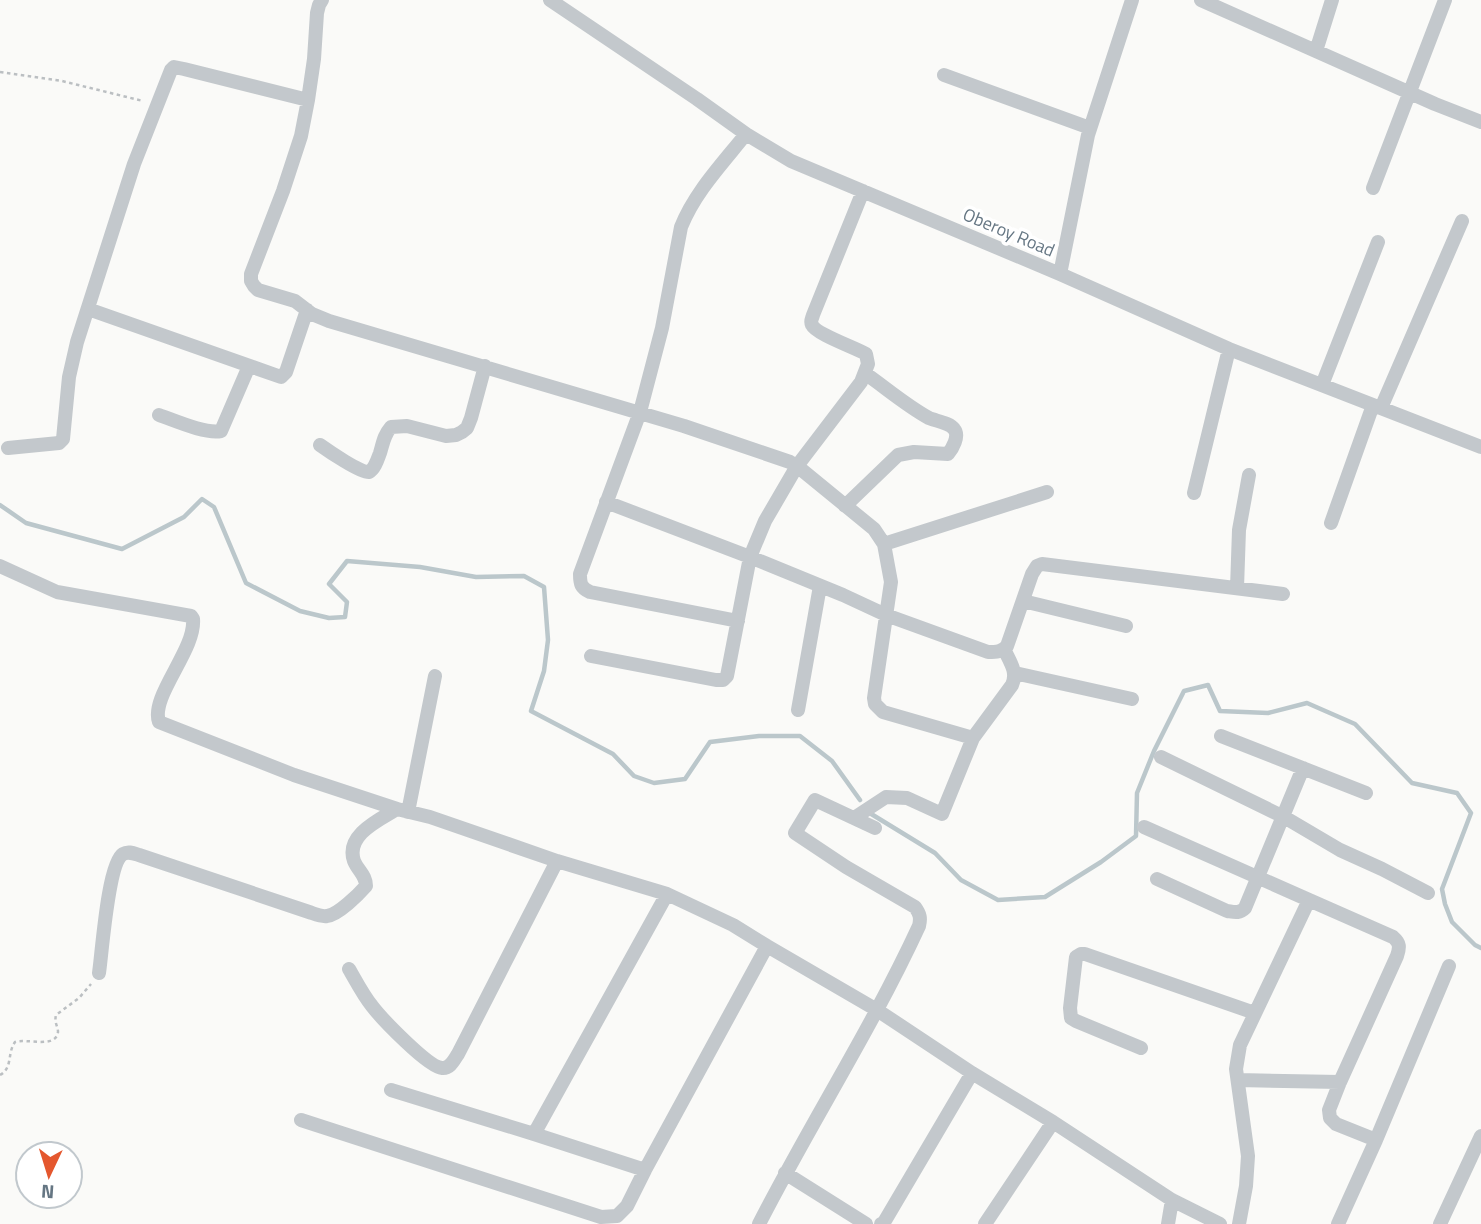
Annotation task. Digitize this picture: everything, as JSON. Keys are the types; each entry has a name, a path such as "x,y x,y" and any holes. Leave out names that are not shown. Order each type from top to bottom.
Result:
{"street":[{"path":"323,0 317,13 308,100 297,147 283,191 253,266 251,281 254,286 258,290 295,301 329,321 640,412 746,446 797,466 874,529 884,544 891,582 874,704 883,712 973,738"},
{"name":"Oberoy Road","path":"550,0 746,134 791,161 1060,274 1229,349 1481,447"},
{"path":"1060,274 1090,128 1132,0"},
{"path":"1200,0 1481,122"},
{"path":"1316,51 1332,0"},
{"path":"1373,188 1445,0"},
{"path":"8,448 59,443 63,439 69,377 77,342 134,164 170,70 174,67 308,100"},
{"path":"944,75 1090,128"},
{"path":"738,621 590,592 583,589 580,574 640,412 662,328 681,228 687,212 746,134"},
{"path":"591,656 716,680 723,680 727,676 750,557 765,520 797,466 866,374 866,354 827,336 811,324 863,191"},
{"path":"1331,523 1377,407 1462,221"},
{"path":"1322,385 1378,242"},
{"path":"88,309 277,376 284,376 286,372 307,310"},
{"path":"1194,493 1229,349"},
{"path":"159,415 205,430 221,431 249,366"},
{"path":"320,445 367,472 375,465 385,433 391,427 407,425 446,436 456,435 467,428 485,366"},
{"path":"845,506 898,455 915,452 948,454 956,437 953,428 930,418 866,374"},
{"path":"1237,588 1239,530 1249,475"},
{"path":"884,544 1047,492"},
{"path":"607,502 750,557 886,615 988,652 996,652 1007,646 1032,574 1037,566 1042,565 1283,594"},
{"path":"0,566 57,592 191,616 194,626 187,647 160,702 157,712 159,722 294,775 667,894 733,925 877,1010 1172,1200 1220,1224"},
{"path":"799,710 820,586"},
{"path":"1023,601 1126,626"},
{"path":"854,818 886,797 907,798 942,814 973,738 1012,685 1015,673 1004,649"},
{"path":"1015,673 1132,699"},
{"path":"99,973 110,884 116,862 130,852 320,915 330,916 351,900 366,886 365,878 355,865 353,848 359,835 402,810 435,676"},
{"path":"1221,736 1366,793"},
{"path":"1161,757 1284,817 1340,850 1428,893"},
{"path":"1157,879 1227,911 1242,911 1303,768"},
{"path":"759,1224 904,960 919,926 920,914 915,907 846,867 795,833 815,800 875,828"},
{"path":"1144,827 1398,941 1400,947 1397,956 1329,1110 1330,1118 1336,1124 1376,1140"},
{"path":"349,969 370,1004 383,1018 423,1056 435,1065 447,1067 458,1054 557,861"},
{"path":"534,1134 667,894"},
{"path":"1239,1224 1248,1156 1236,1069 1240,1045 1309,900"},
{"path":"301,1120 601,1217 622,1220 645,1170 767,946"},
{"path":"1141,1048 1071,1018 1076,957 1085,954 1255,1013"},
{"path":"1338,1224 1449,966"},
{"path":"882,1224 972,1073"},
{"path":"1238,1080 1340,1082"},
{"path":"391,1090 645,1170"},
{"path":"985,1224 1053,1122"},
{"path":"1440,1224 1481,1136"},
{"path":"785,1173 866,1224"},
{"path":"1168,1224 1172,1200"}],"path":[{"path":"0,72 62,81 156,104"},
{"path":"0,1075 8,1068 12,1045 15,1042 48,1042 55,1038 58,1031 56,1015 79,998 99,973"}],"waterway":[{"path":"0,505 26,523 122,549 184,517 202,499 214,507 246,583 300,611 329,618 345,617 347,602 329,584 347,561 420,567 476,577 524,576 544,587 548,640 544,671 531,711 613,754 634,776 654,783 685,779 710,742 759,736 800,736 832,761 860,800"},
{"path":"868,812 935,853 961,880 998,900 1045,897 1101,862 1136,836 1137,793 1154,751 1184,691 1208,685 1220,711 1268,713 1307,703 1355,724 1412,783 1457,793 1471,813 1442,889 1452,922 1481,948"}]}
